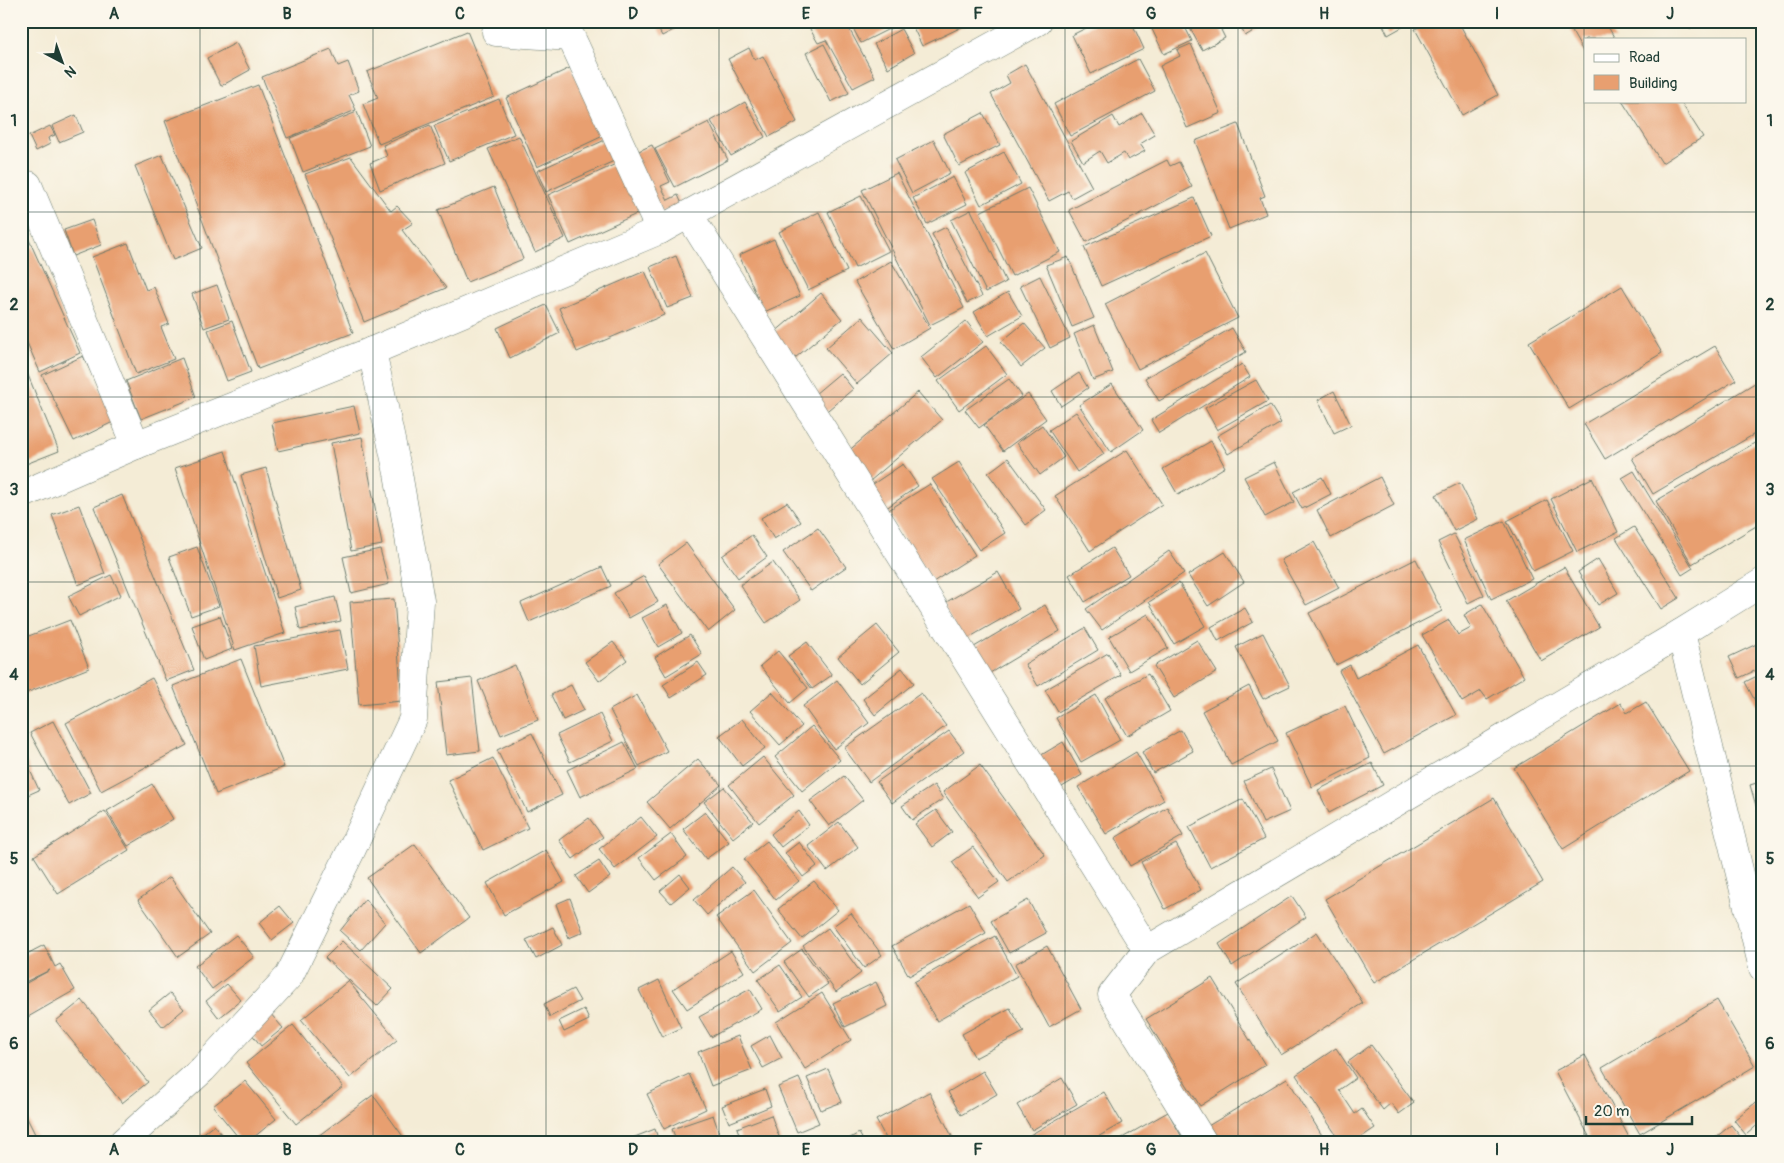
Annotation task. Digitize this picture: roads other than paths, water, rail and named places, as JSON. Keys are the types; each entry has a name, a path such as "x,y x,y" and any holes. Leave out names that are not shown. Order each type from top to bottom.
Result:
{"street":[{"path":"21,495 136,445 372,351 660,230 1038,21"},
{"path":"496,32 571,37 660,230"},
{"path":"28,185 136,445"},
{"path":"689,215 1147,950"},
{"path":"123,1142 203,1069 289,976 413,719 420,601 398,473 372,351"},
{"path":"1202,1142 1112,995 1147,950 1681,633 1763,582"},
{"path":"1681,633 1763,968"}]}
